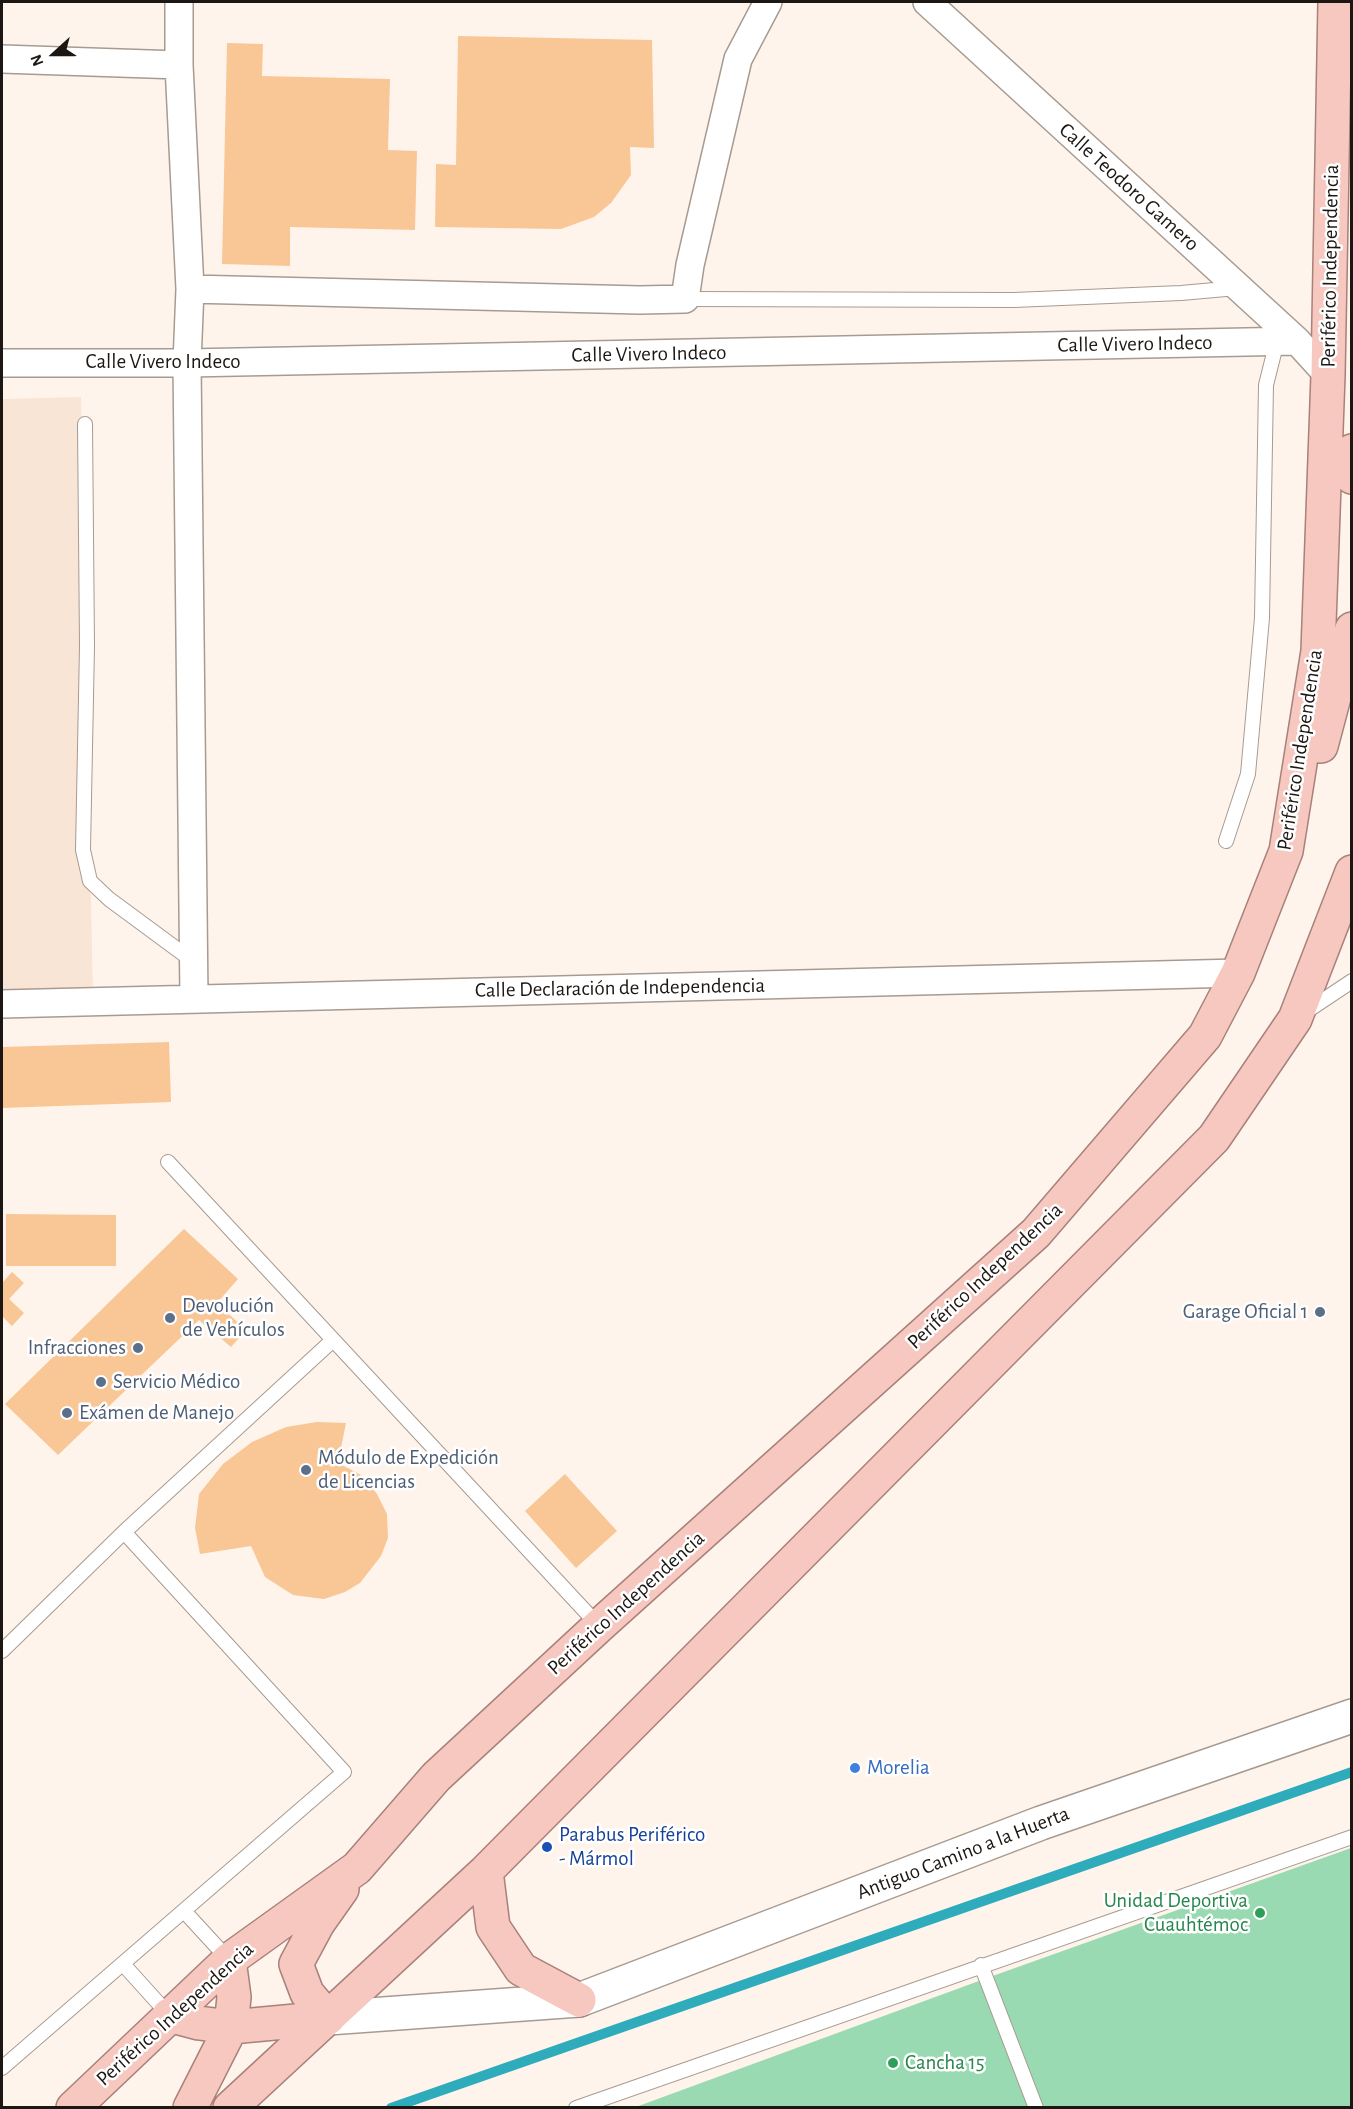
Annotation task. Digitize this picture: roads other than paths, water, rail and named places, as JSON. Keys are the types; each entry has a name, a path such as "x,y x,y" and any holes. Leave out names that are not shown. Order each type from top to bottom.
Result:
{"highway":[{"name":"Periférico Independencia","path":"73,2108 169,2015 230,1960 357,1868 436,1777 599,1626 1036,1233 1205,1036 1238,973 1286,851 1318,651 1328,375 1335,2"},
{"path":"1352,451 1352,477"},
{"path":"1290,830 1324,737 1352,629"},
{"path":"230,2108 486,1871 1214,1138 1294,1019 1352,872"},
{"path":"328,2018 307,1993 297,1964 318,1923 357,1868"},
{"path":"486,1871 493,1927 521,1969 579,2000"},
{"path":"190,2108 231,2027 234,1997 230,1960"},
{"path":"169,2015 199,2023 231,2027 328,2018"}],"street":[{"path":"179,2 179,64 190,289 187,363 194,999"},
{"path":"190,289 640,300 685,298 690,265 738,59 768,2"},
{"name":"Calle Teodoro Gamero","path":"927,2 1239,288 1287,341 1328,375"},
{"path":"2,59 179,64"},
{"name":"Calle Vivero Indeco","path":"2,363 187,363 1287,341"},
{"name":"Calle Declaración de Independencia","path":"2,1004 1238,973"},
{"name":"Antiguo Camino a la Huerta","path":"328,2018 579,2000 1041,1822 1352,1716"}],"lane":[{"path":"685,298 1014,300 1181,293 1239,288"},
{"path":"1226,841 1248,774 1262,618 1266,385 1287,341"},
{"path":"85,424 87,646 83,850 90,881 109,899 193,961"},
{"path":"1294,1019 1352,981"},
{"path":"168,1162 599,1626"},
{"path":"2,1651 124,1532 333,1340"},
{"path":"2,2068 344,1772 124,1532"},
{"path":"576,2108 1352,1837"},
{"path":"184,1911 230,1960"},
{"path":"123,1964 169,2015"},
{"path":"981,1965 1036,2108"}],"waterway":[{"path":"391,2108 1352,1772"}],"place":[{"name":"Garage Oficial 1","path":"1320,1312"},
{"name":"Devolución de Vehículos","path":"170,1318"},
{"name":"Infracciones","path":"138,1348"},
{"name":"Servicio Médico","path":"101,1382"},
{"name":"Exámen de Manejo","path":"67,1413"},
{"name":"Módulo de Expedición de Licencias","path":"306,1470"},
{"name":"Morelia","path":"855,1768"},
{"name":"Parabus Periférico - Mármol","path":"547,1847"},
{"name":"Unidad Deportiva Cuauhtémoc","path":"1260,1913"},
{"name":"Cancha 15","path":"893,2063"}]}
